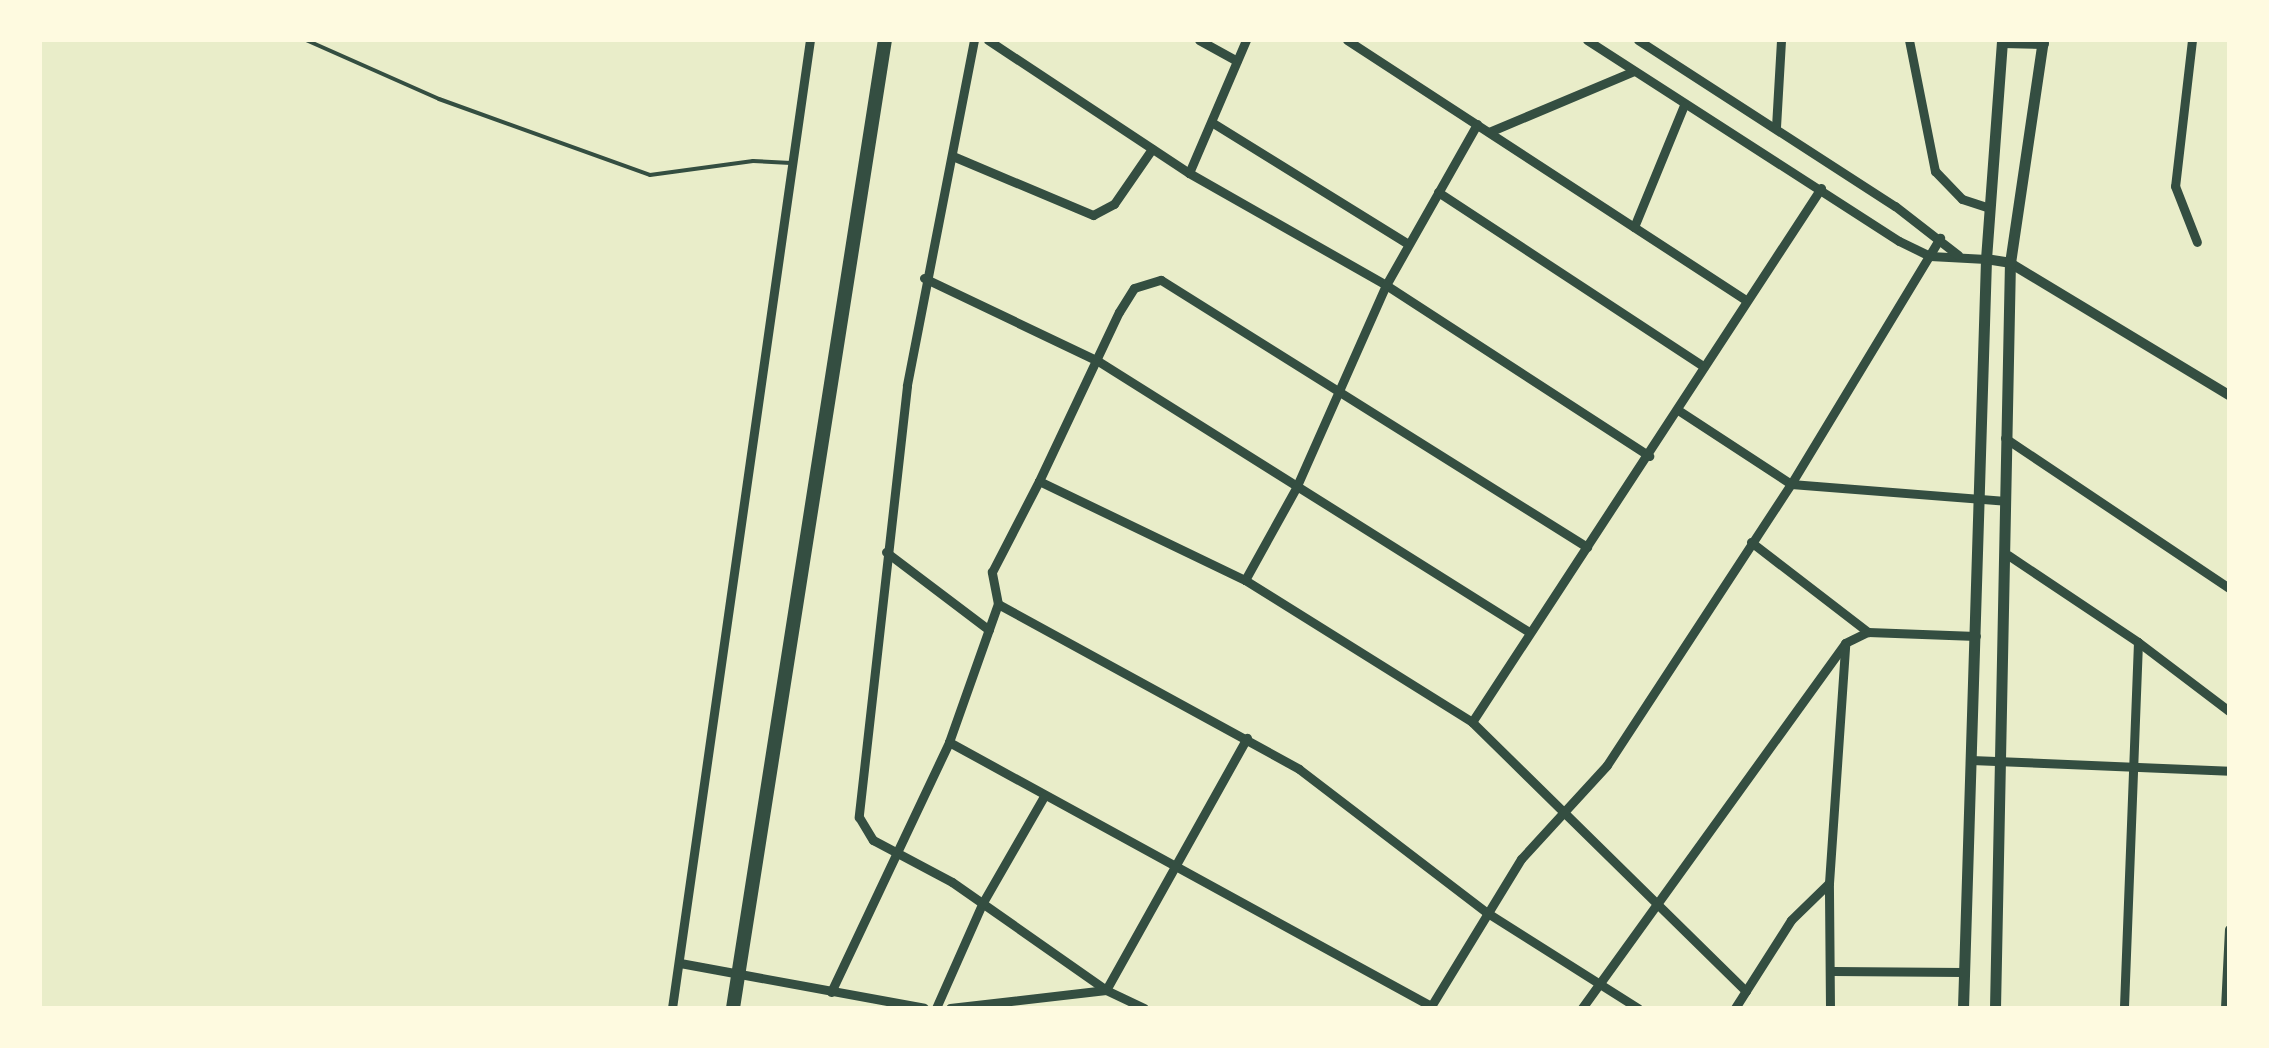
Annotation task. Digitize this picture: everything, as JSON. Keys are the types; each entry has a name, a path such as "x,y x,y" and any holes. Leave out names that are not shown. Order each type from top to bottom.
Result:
{"highway":[{"path":"733,1008 885,40"}],"main road":[{"path":"1963,1008 1983,499 1986,259 2002,41 2044,42 2010,263 2004,500 2008,555 1994,1008"}],"street":[{"path":"672,1008 810,40"},
{"path":"974,40 955,157 924,278 886,552 859,817 862,830 982,904 1106,990 1144,1008"},
{"path":"988,40 1188,173 1386,285 1649,456"},
{"path":"1199,40 1237,61"},
{"path":"1188,173 1246,40"},
{"path":"1347,40 1746,300"},
{"path":"1587,40 1684,105 1930,256 1958,255 2010,263 2229,395"},
{"path":"1638,40 1776,127 1940,238 1958,255"},
{"path":"1776,127 1781,40"},
{"path":"1909,40 1934,171 1962,199 1990,208"},
{"path":"2192,40 2175,186 2197,242"},
{"path":"1490,132 1634,71"},
{"path":"1634,228 1684,105"},
{"path":"1212,122 1408,244"},
{"path":"1245,580 1296,488 1386,285 1477,124"},
{"path":"955,157 1093,215 1114,204 1152,148"},
{"path":"1472,722 1821,188"},
{"path":"1438,192 1704,367"},
{"path":"949,742 1430,1007 1521,858 1607,765 1791,484 1940,238"},
{"path":"924,278 1098,361 1529,632"},
{"path":"831,992 949,742 998,604 992,572 1134,288 1161,280 1342,388 1587,547"},
{"path":"1678,410 1791,484 2004,500"},
{"path":"2005,438 2229,588"},
{"path":"1040,480 1245,580 1472,722 1746,991"},
{"path":"1751,542 1868,632"},
{"path":"886,552 989,630"},
{"path":"2008,555 2138,642 2229,711"},
{"path":"998,604 1247,738 1372,821 1486,912 1638,1008"},
{"path":"1582,1008 1596,983 1845,643 1868,632 1976,636"},
{"path":"2124,1008 2138,642"},
{"path":"1830,1008 1833,971 1829,884 1845,643"},
{"path":"1106,990 1247,738"},
{"path":"1971,760 2229,771"},
{"path":"936,1008 982,904 1044,796"},
{"path":"1735,1008 1797,912 1829,884"},
{"path":"2226,1008 2229,928"},
{"path":"680,963 924,1008"},
{"path":"1833,971 1963,972"},
{"path":"950,1008 1106,990"}],"lane":[{"path":"306,40 474,112 650,175 753,161 791,163"}]}
